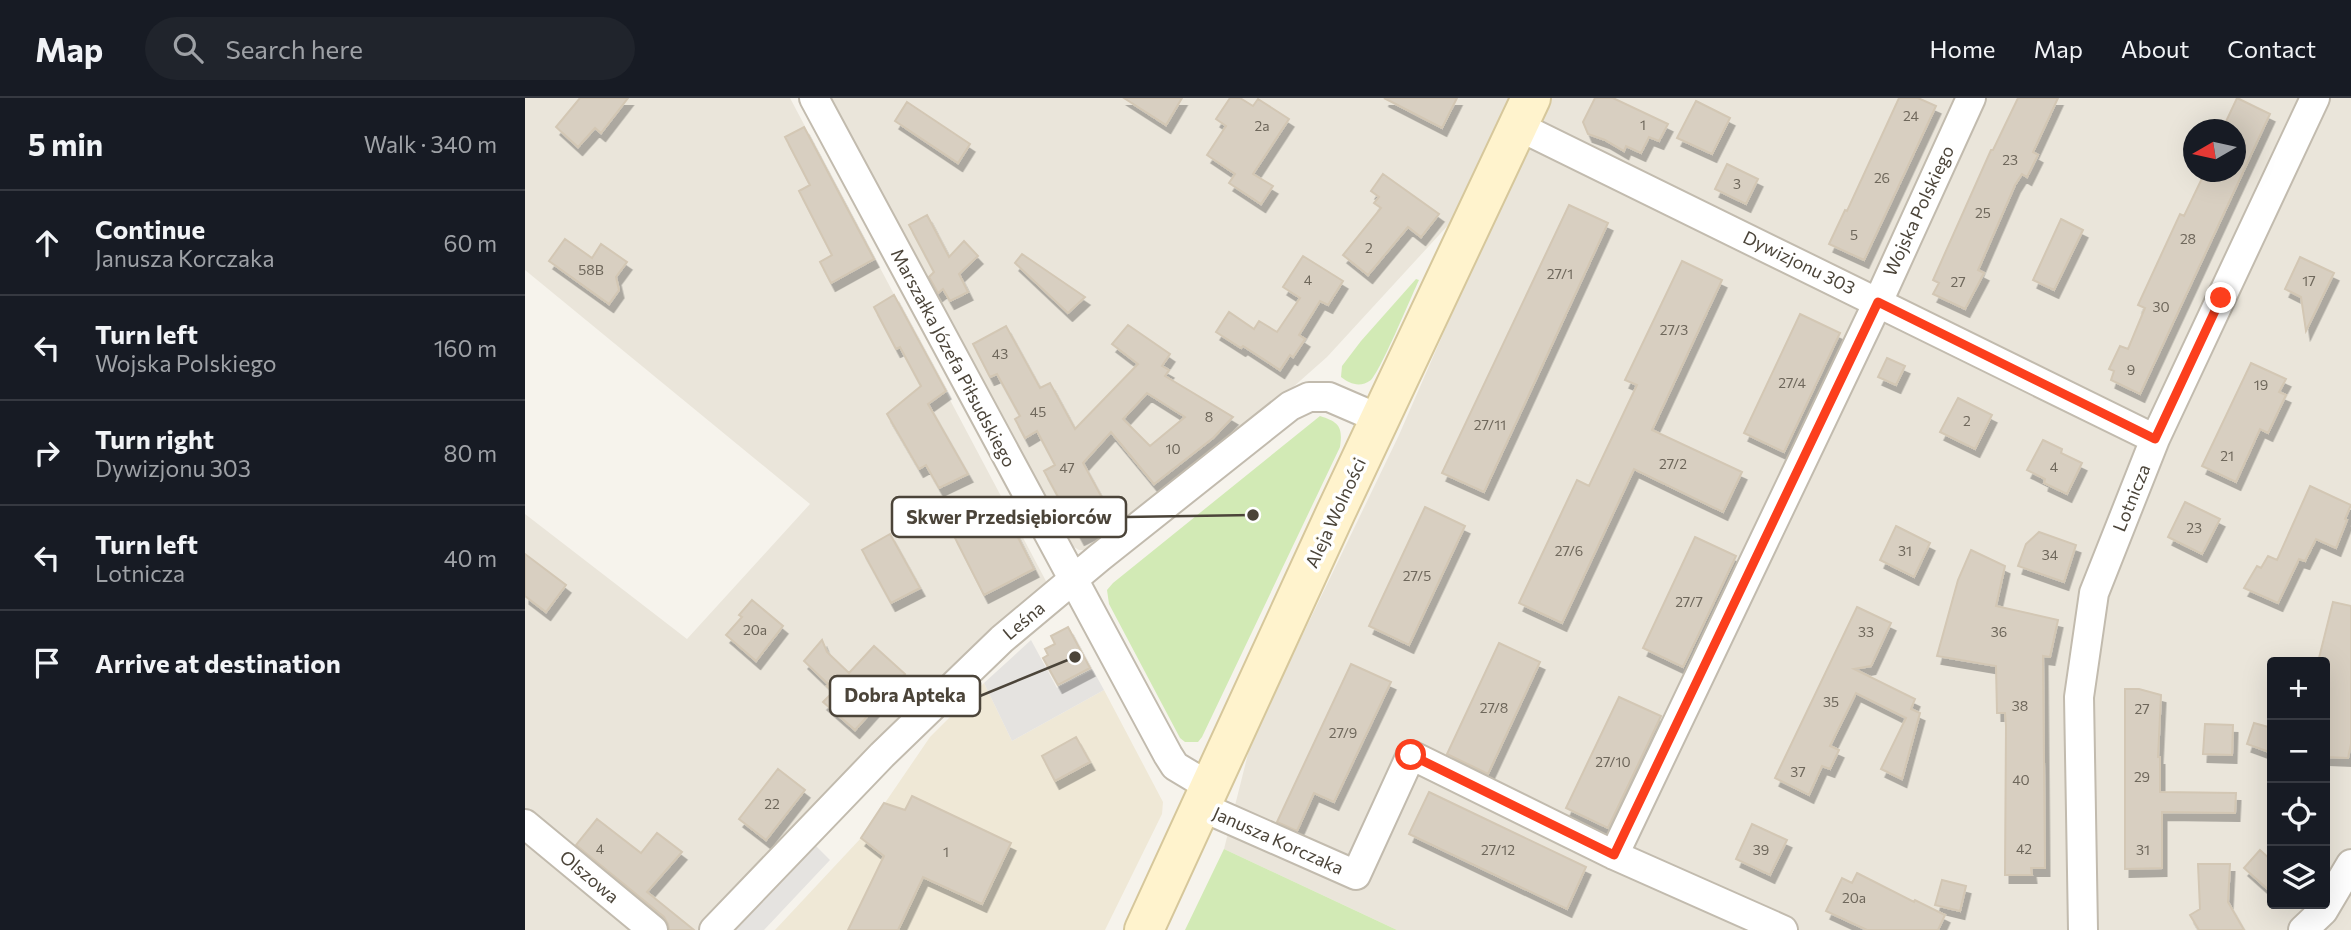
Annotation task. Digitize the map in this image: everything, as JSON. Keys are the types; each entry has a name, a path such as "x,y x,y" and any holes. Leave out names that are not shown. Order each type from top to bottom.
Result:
{"street":[{"name":"Marszałka Józefa Piłsudskiego","path":"814,98 1175,765 1206,797"},
{"name":"Wojska Polskiego","path":"1614,855 1878,302 1971,98"},
{"name":"Lotnicza","path":"2083,930 2079,697 2094,593 2155,439 2315,98"},
{"name":"Dywizjonu 303","path":"1524,112 1878,302 2155,439"},
{"name":"Aleja Wolności","path":"1144,930 1524,112"},
{"name":"Leśna","path":"714,930 891,746 1002,639 1290,406 1309,397 1329,397 1380,419"},
{"name":"Janusza Korczaka","path":"1206,797 1356,875 1411,755 1614,855 1783,930"},
{"name":"Olszowa","path":"525,824 653,930"},
{"path":"2303,930 2323,911 2351,864"}],"shaded area":[{"path":"525,98 790,98 1047,583 701,930 525,930 525,514 687,639 810,504 525,270"},
{"path":"825,98 1515,98 1462,210 1327,357 1103,541 1088,550 1079,550 1067,543"},
{"path":"1546,98 2351,98 2351,930 1397,930 1224,849 1251,742 1399,435"},
{"path":"1031,640 1057,688 1093,670 1104,690 1012,741 984,683"},
{"path":"984,683 1012,741 1104,690 1163,802 1162,814 1105,930 775,930 861,838 930,737"},
{"path":"816,846 830,860 764,930 736,930"}],"green space":[{"path":"1416,279 1419,280 1376,374 1363,384 1348,382 1341,377 1342,366"},
{"path":"1320,416 1338,426 1341,435 1340,447 1202,737 1198,742 1185,742 1180,738 1109,604 1107,590"},
{"path":"1224,849 1397,930 1185,930"}],"building":[{"path":"580,98 628,98 601,133 595,128 578,147 556,127"},
{"path":"1124,98 1182,98 1166,125"},
{"path":"1230,98 1240,98 1253,106 1258,99 1289,119 1253,174 1273,186 1261,204 1229,183 1235,174 1207,155 1226,126 1216,119"},
{"path":"1384,98 1457,98 1442,128"},
{"path":"1595,98 1613,98 1668,124 1659,141 1649,137 1641,153 1626,146 1624,151 1588,134 1583,122"},
{"path":"1899,98 1918,98 1936,106 1864,260 1829,244"},
{"path":"2018,98 2058,98 2033,152 2038,155 2027,177 2022,174 2015,185 1978,270 1984,273 1965,309 1933,294 1939,283 1933,280 1991,150"},
{"path":"2237,98 2270,114 2246,166 2246,119 2227,119"},
{"path":"1696,101 1730,118 1712,154 1677,138"},
{"path":"907,102 970,144 958,163 895,121"},
{"path":"804,127 874,259 831,283 820,262 832,255 799,191 810,185 785,137"},
{"path":"1727,164 1758,179 1746,204 1715,189"},
{"path":"1383,174 1439,214 1421,237 1408,227 1368,275 1343,255 1381,208 1374,203 1379,197 1371,191"},
{"path":"2200,182 2238,182 2140,394 2111,380 2114,371 2109,369 2120,346 2128,349 2145,308 2138,305 2180,214 2184,216"},
{"path":"1569,205 1608,223 1484,492 1442,473"},
{"path":"927,215 949,257 964,241 978,256 959,274 968,292 950,301 943,289 938,293 929,277 934,272 909,225"},
{"path":"2061,219 2083,230 2054,290 2033,280"},
{"path":"565,239 592,258 601,244 627,262 616,277 619,290 609,304 549,261"},
{"path":"1022,254 1085,297 1068,313 1015,263"},
{"path":"1303,256 1343,281 1328,305 1320,301 1299,335 1305,339 1280,370 1216,332 1229,312 1254,329 1259,321 1277,332 1300,298 1283,287"},
{"path":"2300,257 2334,273 2306,331 2301,297 2285,289"},
{"path":"1682,261 1722,280 1652,430 1742,472 1723,512 1634,469 1562,623 1519,603 1577,480 1589,486 1637,385 1625,380"},
{"path":"894,295 946,391 928,404 968,474 939,488 926,465 919,469 887,414 921,386 900,347 896,349 874,307"},
{"path":"1800,314 1840,333 1784,452 1744,433"},
{"path":"1128,325 1170,354 1162,366 1169,370 1165,376 1233,417 1213,438 1154,484 1111,432 1083,463 1114,520 1080,537 1044,471 1055,465 1037,431 1025,438 1015,419 1020,416 997,374 990,377 973,344 1006,326 1040,388 1050,383 1075,429 1138,364 1112,344","holes":["1147,393 1185,417 1150,446 1123,419"]},
{"path":"1887,358 1905,366 1896,385 1878,377"},
{"path":"2251,363 2286,379 2279,392 2286,395 2268,433 2260,429 2236,482 2202,466"},
{"path":"1958,398 1992,415 1975,449 1940,432"},
{"path":"2043,440 2082,463 2067,494 2044,483 2045,479 2027,470"},
{"path":"2310,486 2351,505 2336,548 2316,539 2305,561 2299,559 2278,603 2244,588 2257,566 2261,568 2268,556 2277,560"},
{"path":"2185,502 2220,519 2202,554 2168,537"},
{"path":"1425,507 1465,526 1409,645 1369,626"},
{"path":"1003,508 1034,569 984,595 953,534"},
{"path":"1896,526 1930,543 1914,577 1880,560"},
{"path":"2039,532 2076,545 2064,582 2018,566 2026,544"},
{"path":"890,534 920,588 891,603 862,550"},
{"path":"1695,537 1736,556 1683,667 1643,648"},
{"path":"1971,550 2005,566 1996,606 2058,620 2050,657 2043,656 2045,868 2031,868 2032,875 2005,875 2006,726 2005,713 1997,713 1996,666 1937,656 1958,580"},
{"path":"525,554 566,585 546,612 525,596"},
{"path":"752,600 783,626 756,661 726,635 742,617 739,615"},
{"path":"2333,602 2351,606 2351,744 2348,758 2330,757 2330,657 2319,657"},
{"path":"1857,607 1891,623 1871,666 1854,669 1915,699 1911,709 1920,713 1902,779 1881,769 1906,718 1856,693 1830,746 1839,750 1830,769 1822,766 1809,795 1775,778"},
{"path":"1068,627 1090,668 1058,685 1043,658 1048,655 1045,649 1055,644 1051,636"},
{"path":"822,640 827,652 849,673 874,646 905,674 855,730 823,702 833,692 804,661"},
{"path":"1499,643 1540,662 1488,774 1447,754"},
{"path":"1351,664 1391,682 1334,802 1314,793 1297,831 1277,822"},
{"path":"2125,689 2139,689 2161,695 2158,757 2160,792 2236,793 2235,813 2162,812 2162,868 2125,869"},
{"path":"1619,697 1661,716 1608,828 1566,808"},
{"path":"2254,723 2267,727 2267,751 2247,744"},
{"path":"2205,724 2233,725 2232,755 2203,754"},
{"path":"1076,737 1090,762 1055,781 1042,756"},
{"path":"778,769 805,790 766,840 739,819"},
{"path":"1429,792 1586,867 1567,909 1409,834"},
{"path":"912,796 1011,843 982,904 923,877 898,930 848,930 884,856 861,838 884,803 905,810"},
{"path":"597,819 641,853 657,833 682,852 647,892 694,930 669,930 664,917 576,845"},
{"path":"1752,824 1787,840 1770,875 1736,859"},
{"path":"2260,850 2267,856 2267,889 2244,868"},
{"path":"2198,864 2230,864 2228,902 2244,930 2199,930 2190,915 2200,909"},
{"path":"1857,873 1945,915 1938,930 1867,930 1826,911 1842,878 1852,883"},
{"path":"1942,880 1966,886 1960,911 1935,905"}],"place":[{"name":"Skwer Przedsiębiorców","path":"1253,515"},
{"name":"Dobra Apteka","path":"1075,657"}],"route":[{"path":"1411,755 1614,855 1878,302 2155,439 2221,298"}]}
